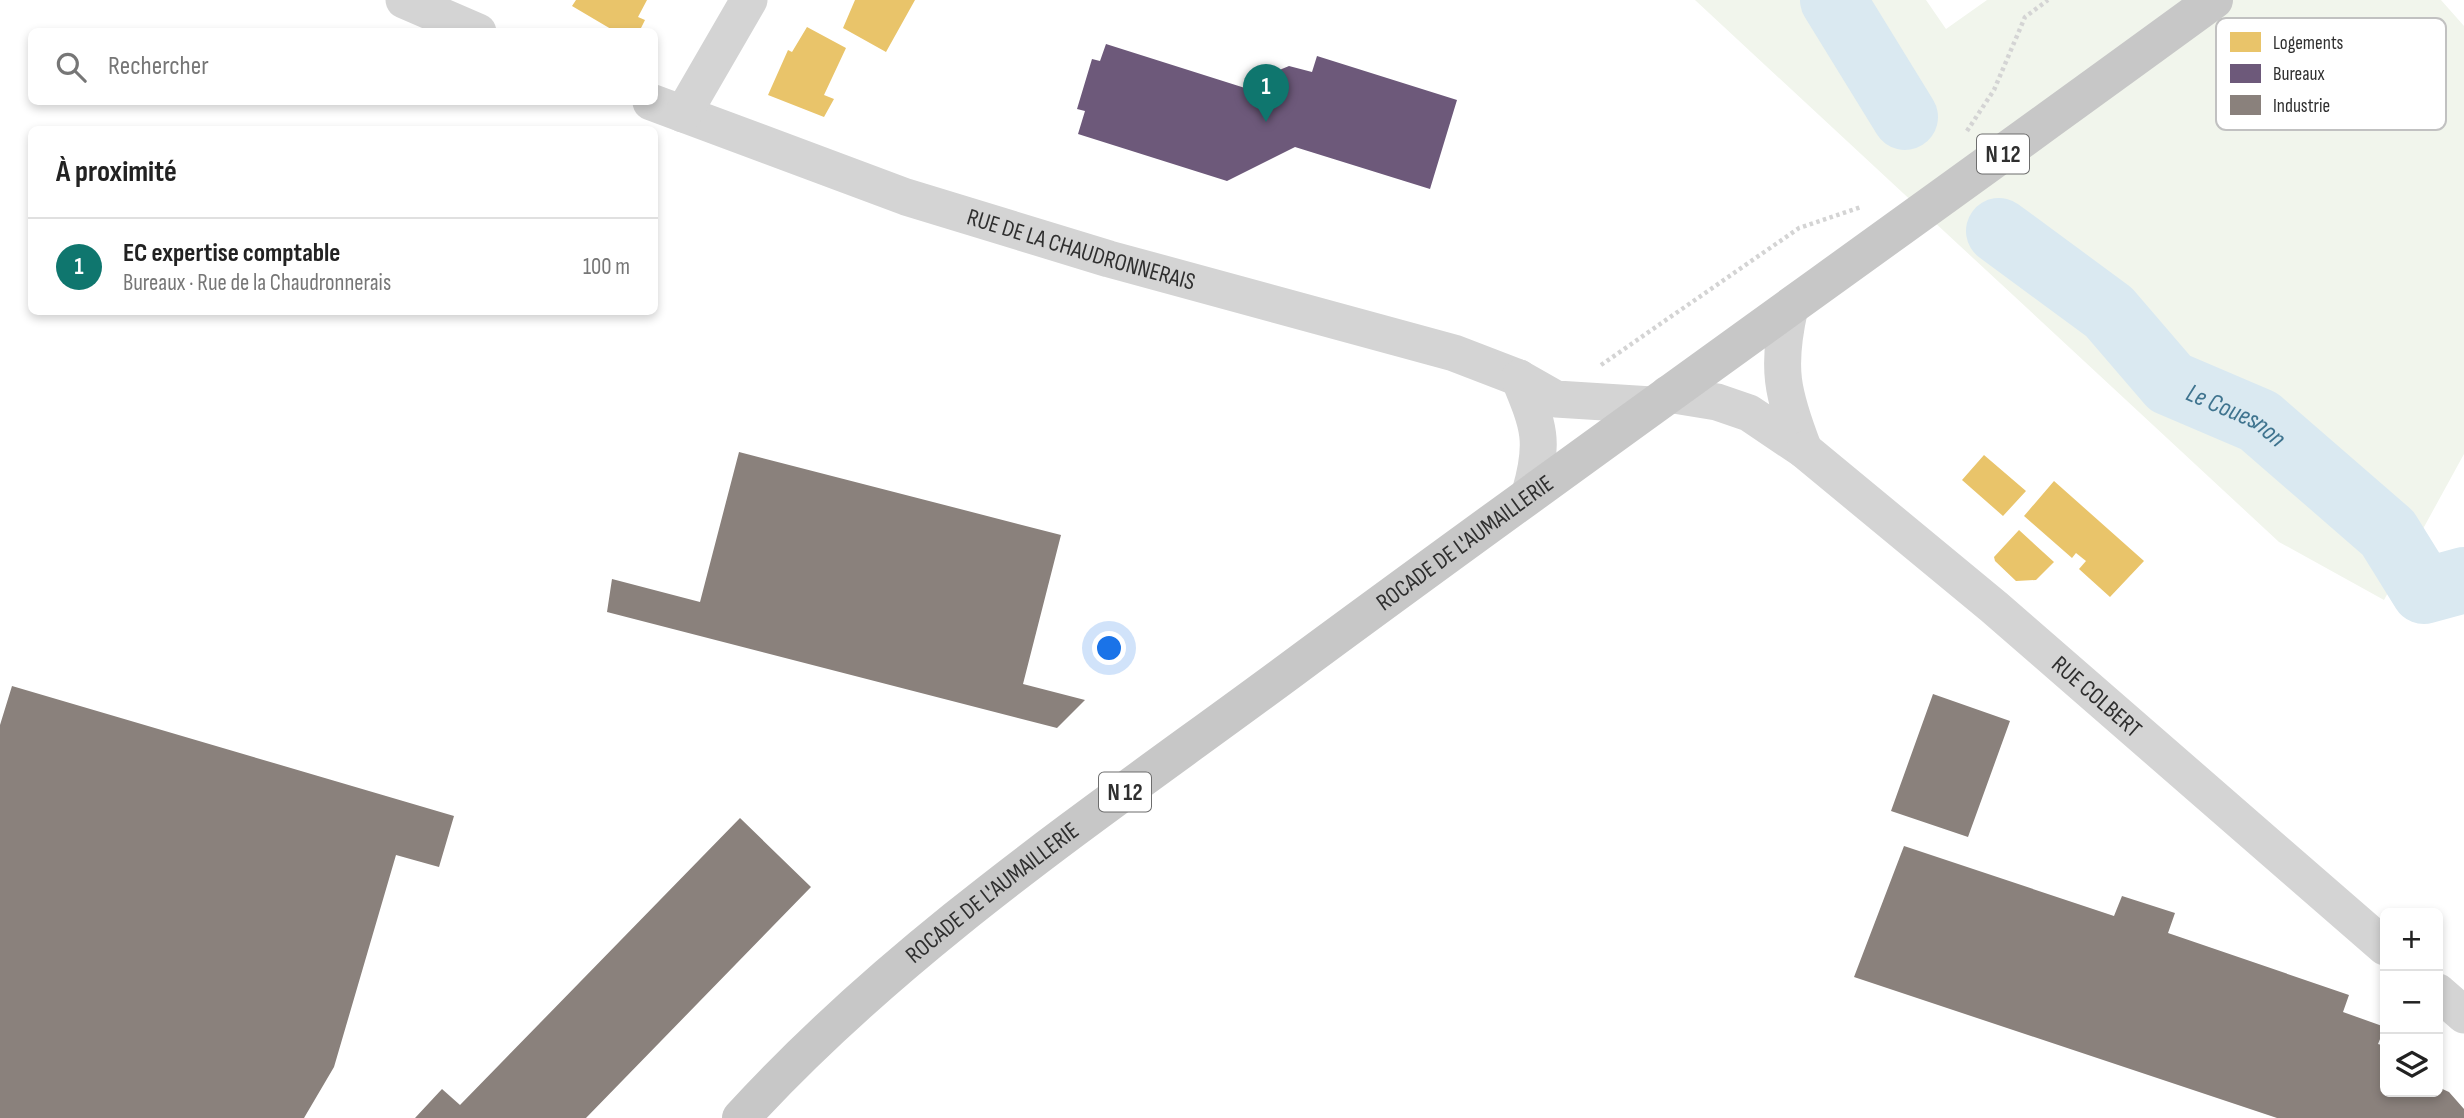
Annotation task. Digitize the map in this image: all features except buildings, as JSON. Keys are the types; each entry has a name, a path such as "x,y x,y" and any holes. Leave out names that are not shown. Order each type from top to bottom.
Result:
{"main road":[{"name":"ROCADE DE L'AUMAILLERIE","path":"741,1118 875,988 1020,870 1530,493 2214,0"}],"street":[{"path":"404,0 469,28"},
{"path":"667,108 749,0"},
{"name":"RUE DE LA CHAUDRONNERAIS","path":"667,108 906,197 1109,259 1454,352 1519,378 1556,399 1660,400"},
{"name":"RUE COLBERT","path":"1790,307 1781,344 1784,400 1804,450"},
{"path":"1519,378 1538,424 1539,462 1530,493"},
{"name":"RUE COLBERT","path":"1660,400 1717,402 1749,413 1804,450 1994,607 2380,943"},
{"path":"2443,996 2464,1015"}],"path":[{"path":"1961,139 1994,90 2025,17 2048,0"},
{"path":"1592,370 1623,352 1799,228 1869,204"}],"shaded area":[{"path":"1695,0 1926,0 1946,29 1987,0 2441,0 2464,26 2464,454 2384,600 2279,542"}],"waterway":[{"name":"Le Couesnon","path":"1833,0 1905,117"},
{"name":"Le Couesnon","path":"1999,231 2109,312 2170,383 2259,421 2388,533 2424,591 2464,580"}],"place":[{"name":"EC expertise comptable","path":"1266,122"}]}
